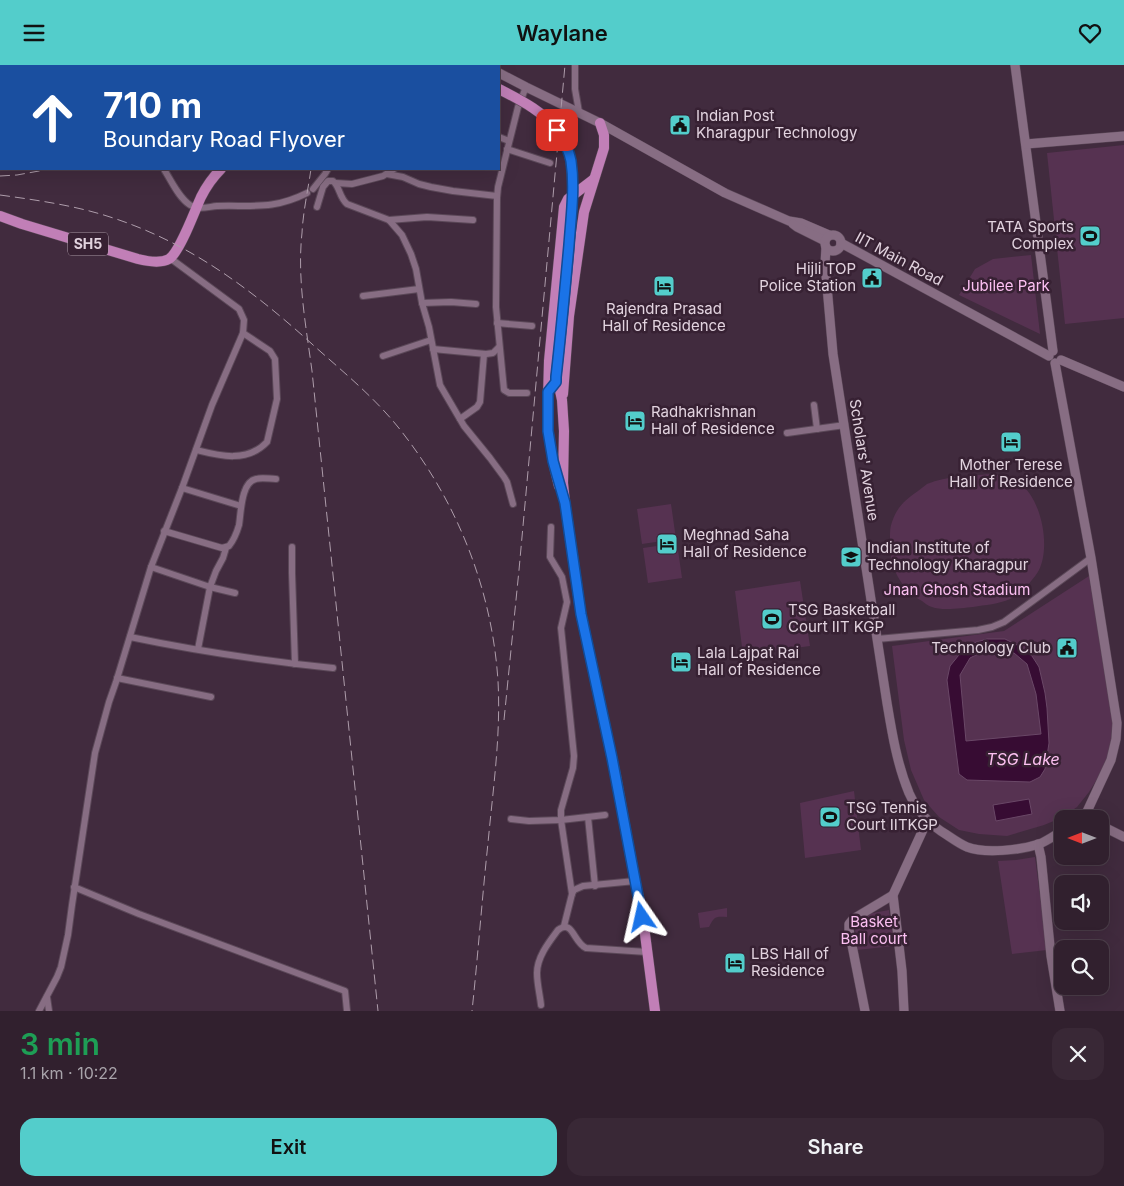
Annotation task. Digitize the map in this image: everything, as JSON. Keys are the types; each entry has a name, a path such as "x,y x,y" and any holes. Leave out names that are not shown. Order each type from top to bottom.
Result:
{"main road":[{"path":"500,90 545,117 557,130 565,143 570,159 572,208 565,289 556,380 548,392"},
{"path":"562,400 568,316 584,212 604,148 604,135 600,123"},
{"path":"170,258 182,240 208,184 221,170"},
{"path":"565,503 553,461 548,431 549,361 564,207 568,199 594,179"},
{"name":"SH5","path":"0,216 144,260 160,261 170,258"},
{"path":"556,380 562,400 565,503 581,614 642,911 655,1011"},
{"path":"548,431 564,431"}],"street":[{"path":"575,65 575,89 579,112"},
{"path":"1015,65 1054,357 1091,558 1117,723 1116,739 1111,760 1088,810"},
{"path":"500,74 600,123 725,193 789,221 797,227 827,241 830,251 835,251 841,243 838,237 834,235 827,241"},
{"path":"526,87 518,107 498,187 496,275 497,323 504,390 509,393 527,393"},
{"path":"1026,145 1124,136"},
{"path":"500,137 509,141"},
{"path":"500,149 550,163"},
{"path":"165,171 186,201 197,208 269,205 286,202 310,191 327,170"},
{"path":"317,207 326,183 331,180 336,183 350,184 387,174 393,170"},
{"path":"387,174 403,177 430,187 497,196"},
{"path":"336,183 347,203 389,220 427,217 473,220"},
{"path":"389,220 402,235 416,269 438,382 473,438 504,477 513,504"},
{"name":"Scholars' Avenue","path":"827,241 825,258 833,354 887,703 900,767 910,793 927,821 966,847 987,851 1002,850 1038,844 1054,835"},
{"name":"IIT Main Road","path":"841,243 1054,357 1124,387"},
{"path":"39,1011 61,967 68,935 95,753 108,702 164,531 182,488 212,405 243,333 244,320 238,309 170,258"},
{"path":"363,296 419,289"},
{"path":"422,303 451,302 476,304"},
{"path":"497,323 532,326"},
{"path":"196,450 223,456 242,456 253,453 262,447 269,436 277,399 276,359 270,351 243,333"},
{"path":"383,356 431,340"},
{"path":"433,349 484,354 493,353 500,347"},
{"path":"460,419 477,407 480,402 484,354"},
{"path":"814,405 817,429"},
{"path":"787,433 845,425"},
{"path":"198,649 210,587 216,571 224,558 226,547 231,543 238,528 241,506 248,486 254,479 258,478 276,479"},
{"path":"182,488 241,506"},
{"path":"551,527 550,557 562,577 566,596 566,607 561,628 574,756 573,769 561,820 572,894"},
{"path":"164,531 226,547"},
{"path":"292,547 295,664"},
{"path":"877,639 971,631 992,627 1004,622 1091,558"},
{"path":"151,567 234,593"},
{"path":"130,637 257,660 333,667"},
{"path":"117,678 211,697"},
{"path":"511,819 534,821 561,820 605,815"},
{"path":"588,817 595,886"},
{"path":"904,1011 902,971 893,895 927,821"},
{"path":"1109,830 1124,837"},
{"path":"1038,844 1051,956 1060,1011"},
{"path":"542,1005 537,974 539,961 558,929 564,926 574,889 635,881"},
{"path":"74,887 139,914 345,991 347,1011"},
{"path":"865,1011 849,924 853,919 893,895"},
{"path":"564,926 571,929 581,946 586,948 647,952"},
{"path":"47,997 49,1011"}],"green space":[{"name":"TATA Sports Complex","path":"1124,145 1124,318 1065,324 1047,153"},
{"name":"Jubilee Park","path":"1031,255 1040,334 959,295 975,269 993,259"},
{"name":"Jnan Ghosh Stadium","path":"990,474 1016,481 1027,490 1033,499 1042,523 1044,536 1044,548 1039,570 1022,590 1006,601 958,608 941,609 929,606 907,590 893,566 890,528 894,517 905,501 927,484 950,478"},
{"path":"671,504 676,539 642,544 637,509"},
{"path":"677,543 682,578 648,583 643,548"},
{"path":"1089,576 1113,720 1113,740 1101,773 1077,807 1073,810 1054,810 1054,821 1007,836 959,830 939,817 924,800 911,770 904,740 892,646 1004,631"},
{"name":"TSG Basketball Court IIT KGP","path":"800,581 810,646 743,655 735,591"},
{"name":"TSG Tennis Court IITKGP","path":"854,791 861,850 805,858 800,803"},
{"path":"1035,857 1047,950 1012,954 998,861"},
{"path":"727,908 727,917 715,918 709,927 700,928 698,913"},
{"name":"Basket Ball court","path":"889,910 894,946 857,950 855,929 853,930 854,922 862,915"}],"water":[{"name":"TSG Lake","path":"987,639 1005,639 1021,647 1032,656 1039,667 1047,708 1049,743 1045,769 1040,777 1030,782 967,780 959,774 947,680 950,666 967,645","holes":["988,649 1014,653 1027,664 1036,694 1041,734 966,741 960,675 970,658"]},
{"path":"1029,799 1032,814 996,821 993,805"}],"railway":[{"path":"504,720 565,65"},
{"path":"0,176 44,170"},
{"path":"311,170 304,209 301,285 312,371 378,1011"},
{"path":"0,195 67,206 107,216 136,226 164,239 216,268 289,323 368,394 398,427 419,455 437,484 454,514 468,546 479,579 488,612 498,681 496,762 472,1011"}],"place":[{"name":"Indian Post Kharagpur Technology","path":"680,125"},
{"name":"TATA Sports Complex","path":"1090,236"},
{"name":"Hijli TOP Police Station","path":"872,278"},
{"name":"Rajendra Prasad Hall of Residence","path":"664,286"},
{"name":"Radhakrishnan Hall of Residence","path":"635,421"},
{"name":"Mother Terese Hall of Residence","path":"1011,442"},
{"name":"Meghnad Saha Hall of Residence","path":"667,544"},
{"name":"Indian Institute of Technology Kharagpur","path":"851,557"},
{"name":"TSG Basketball Court IIT KGP","path":"772,619"},
{"name":"Technology Club","path":"1067,648"},
{"name":"Lala Lajpat Rai Hall of Residence","path":"681,662"},
{"name":"TSG Tennis Court IITKGP","path":"830,817"},
{"name":"LBS Hall of Residence","path":"735,963"}],"route":[{"path":"557,130 565,143 570,159 572,198 556,382 548,392 548,431 556,475 565,503 581,614 612,758 642,917"}]}
